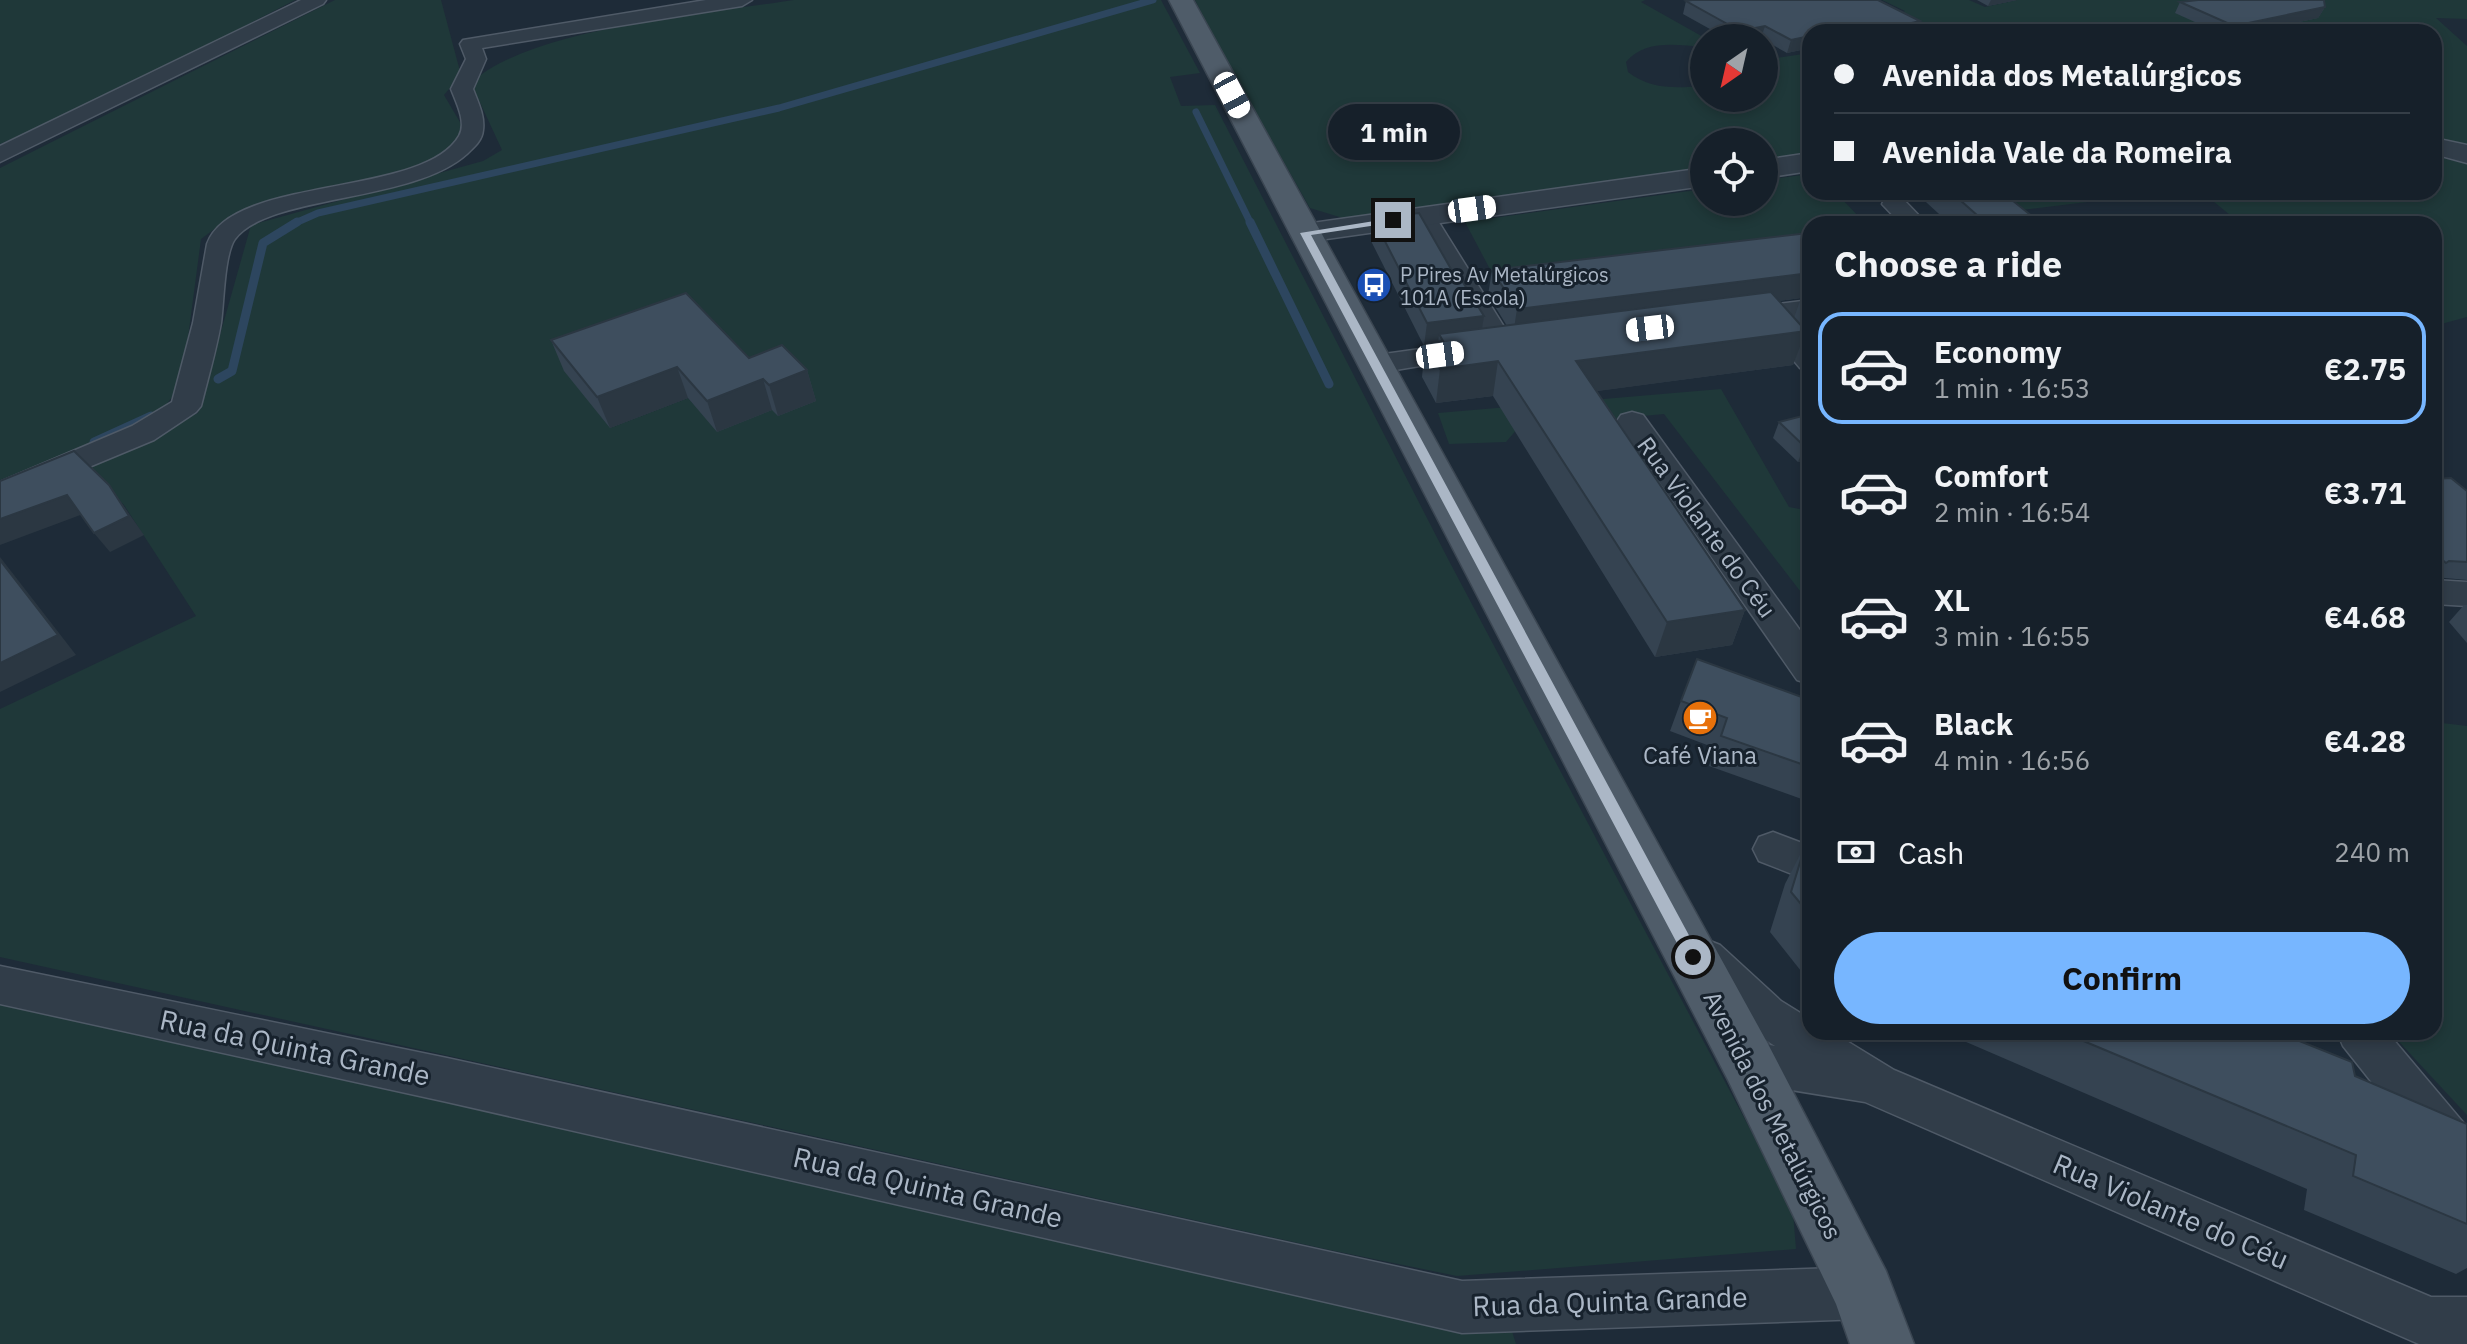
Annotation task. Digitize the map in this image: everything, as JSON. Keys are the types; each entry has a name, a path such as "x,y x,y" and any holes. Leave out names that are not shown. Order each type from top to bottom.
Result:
{"main road":[{"name":"Avenida dos Metalúrgicos","path":"1181,0 1748,1062 1873,1318"}],"street":[{"path":"0,155 316,0"},
{"path":"0,494 143,433 186,406 207,323 222,238 237,223 265,211 385,182 444,162 469,140 473,122 462,89 476,59 548,36 554,31 742,0"},
{"path":"2442,148 2467,154"},
{"path":"1778,167 1802,163"},
{"path":"1305,233 1690,179"},
{"path":"1894,204 1907,216"},
{"path":"1423,216 1502,346"},
{"path":"1721,319 1802,309"},
{"path":"1768,314 1802,353"},
{"path":"1377,364 1533,342"},
{"name":"Rua Violante do Céu","path":"1632,421 1802,660"},
{"path":"2442,592 2467,594"},
{"path":"1773,849 1802,861"},
{"name":"Rua Violante do Céu","path":"1679,931 1765,1015 1802,1038"},
{"name":"Rua da Quinta Grande","path":"0,985 447,1080 1462,1307 1873,1318"},
{"name":"Rua Violante do Céu","path":"1805,1040 1878,1085 2431,1323 2467,1323"},
{"path":"2366,1040 2467,1164"},
{"name":"Rua Violante do Céu","path":"1748,1062 1878,1085"},
{"path":"2340,1077 2424,1111"}],"green space":[{"path":"0,0 295,0 101,101 0,144"},
{"path":"335,0 441,0 461,75 444,95 464,129 453,148 394,174 229,218 201,239 182,383 159,415 121,434 0,480 0,168"},
{"path":"794,0 1161,0 1200,73 1170,77 1181,106 1215,105 1448,559 1793,1213 1796,1249 1457,1276 0,957 0,709 196,616 124,505 85,466 198,413 251,225 483,161 502,150 471,83 498,64 534,49 623,26","holes":["696,323 758,389 718,431 688,398 610,428"]},
{"path":"1195,0 1645,0 1641,2 1690,30 1690,46 1662,45 1642,50 1626,62 1628,72 1655,85 1690,86 1690,112 1778,112 1778,58 1802,54 1802,154 1778,158 1778,128 1690,128 1690,170 1346,219 1310,208 1229,67"},
{"path":"1882,0 1969,0 1985,7 2017,0 2467,0 2467,19 2436,18 2467,46 2467,146 2442,140 2442,24 1906,24 1892,16 1905,11"},
{"path":"2442,158 2467,164 2467,317 2442,324 2442,216 2231,216 2212,200 2442,200"},
{"path":"1802,175 1802,200 1843,200 1858,216 1802,216 1802,254 1501,290 1465,222 1690,191 1690,216 1778,216 1778,178"},
{"path":"1981,200 2104,200 1997,213"},
{"path":"1721,389 1789,507 1802,509 1802,594 1664,414 1518,428 1506,442 1449,444 1438,413"},
{"path":"2442,723 2467,726 2467,1115 2397,1040 2442,1040"},
{"path":"0,1004 1511,1328 1516,1344 0,1344"}],"building":[{"path":"1878,0 1920,21 1907,24 1802,24 1802,38 1791,40 1778,33 1778,24 1727,24 1686,1"},
{"path":"2324,0 2325,7 2244,24 2230,24 2180,2"},
{"path":"1960,200 2012,200 2032,216 1978,216"},
{"path":"1419,213 1455,276 1459,276 1484,316 1427,323 1373,218"},
{"path":"1802,234 1802,274 1517,309 1492,270"},
{"path":"1771,292 1802,327 1802,332 1576,361 1745,610 1667,622 1498,361 1440,369 1426,343 1443,341 1439,334"},
{"path":"686,293 749,358 782,345 807,370 769,385 763,379 707,401 677,367 597,397 551,340"},
{"path":"1802,416 1802,444 1779,422"},
{"path":"74,451 109,485 129,516 94,533 67,495 0,519 0,481"},
{"path":"2451,478 2467,491 2467,562 2446,563 2442,560 2442,479"},
{"path":"0,560 58,635 0,663"},
{"path":"1697,659 1802,697 1802,764 1721,736 1727,718 1681,701"},
{"path":"1802,856 1802,905 1791,892"},
{"path":"2081,1040 2297,1040 2352,1062 2355,1076 2467,1124 2467,1224 2353,1176 2356,1155"}],"waterway":[{"path":"296,223 318,213 779,108 1153,0"},
{"path":"1196,112 1251,224"},
{"path":"1250,222 1329,384"},
{"path":"218,379 232,371 263,243 296,223"},
{"path":"94,442 151,416"}],"place":[{"name":"P Pires Av Metalúrgicos 101A (Escola)","path":"1374,285"},
{"name":"Café Viana","path":"1700,718"}],"route":[{"path":"1393,220 1305,233 1693,957"}]}
